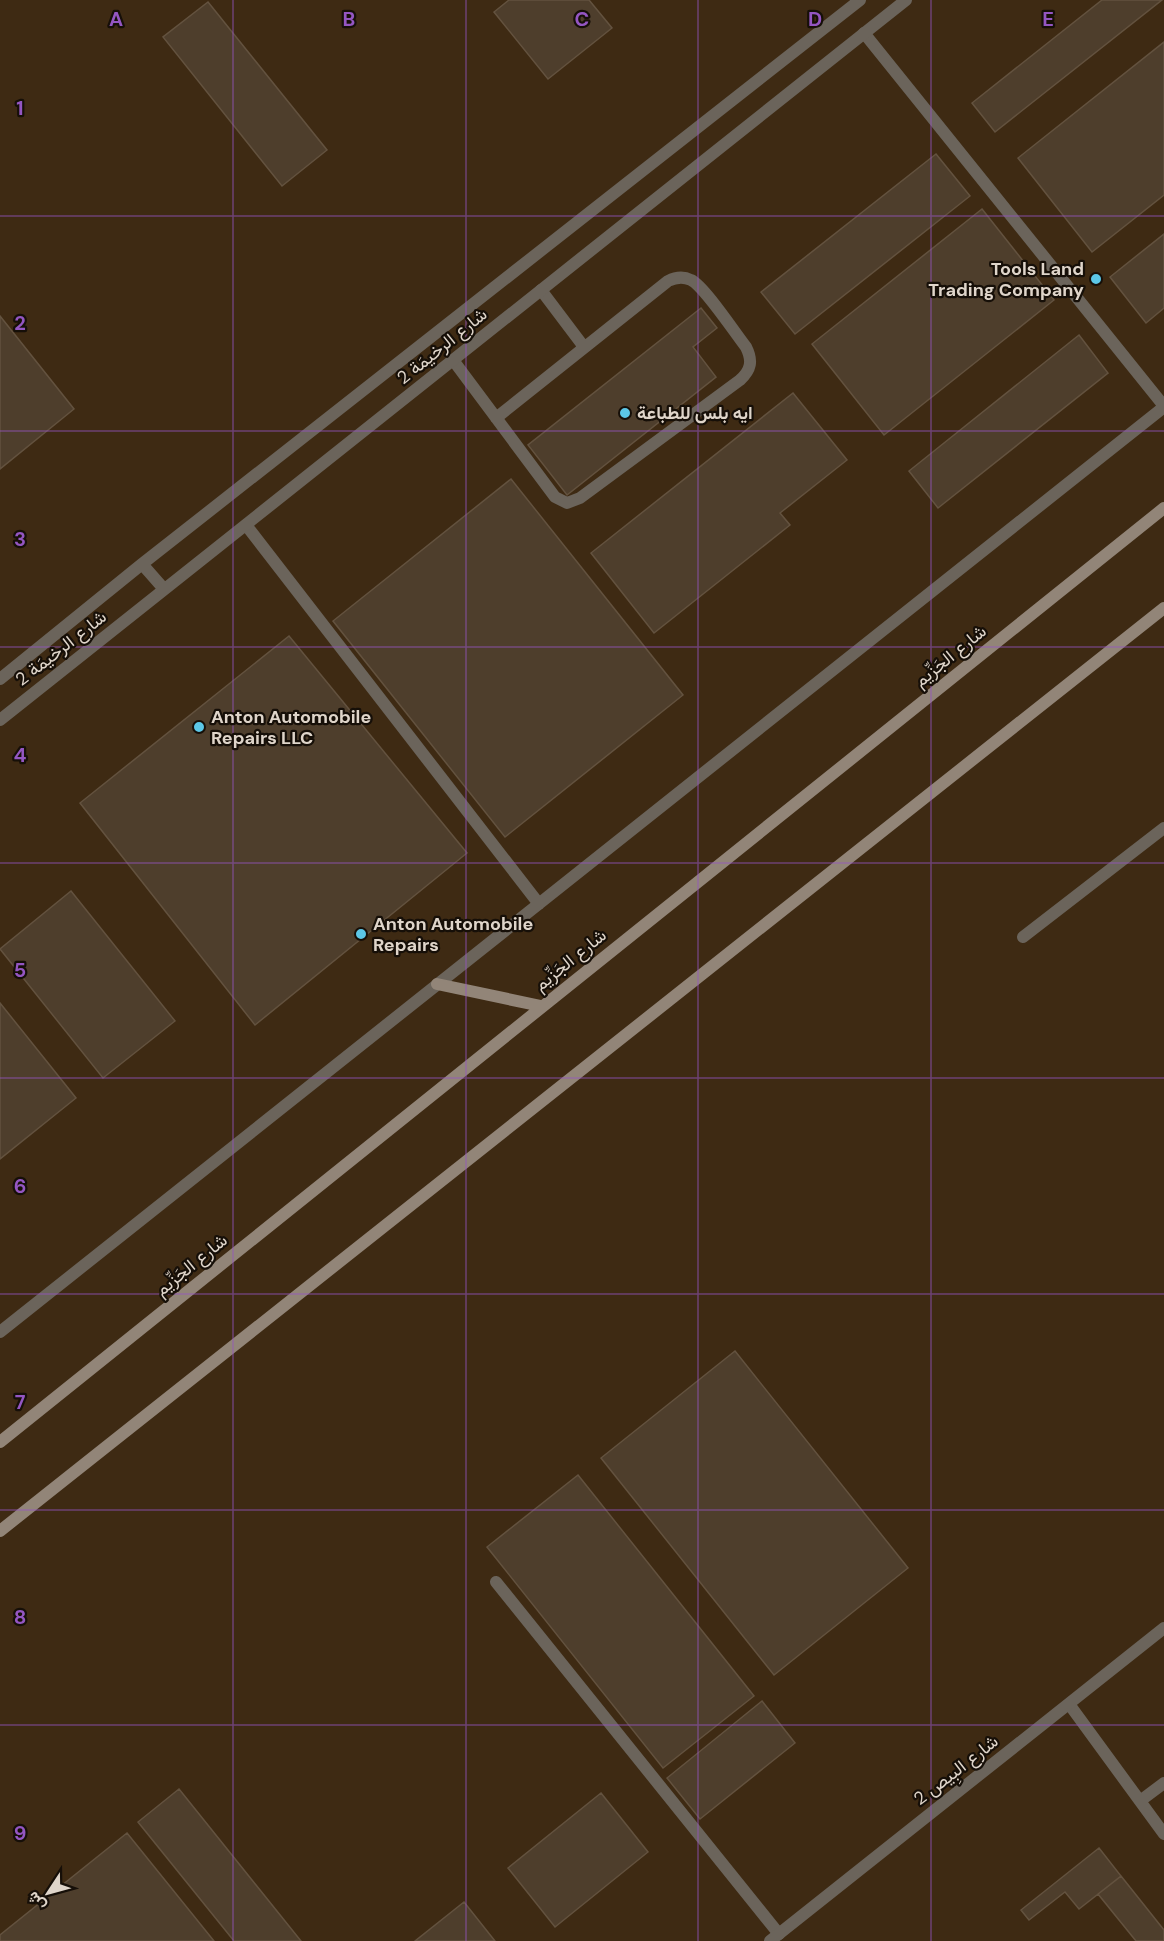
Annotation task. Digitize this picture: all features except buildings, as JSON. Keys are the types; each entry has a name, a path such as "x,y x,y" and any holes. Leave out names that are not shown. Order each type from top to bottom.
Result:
{"street":[{"name":"شارع الرخيمَة 2","path":"0,678 860,0"},
{"name":"شارع الرخيمَة 2","path":"0,720 906,0"},
{"path":"0,1332 1164,406 864,33"},
{"path":"453,360 496,418 555,497 567,503 574,502 740,380 747,374 750,356 746,347 699,286 681,277 668,281 496,418"},
{"path":"541,290 584,347"},
{"name":"شارع الجَزِّيم","path":"0,1442 1164,508"},
{"path":"246,525 539,904"},
{"path":"142,564 164,589"},
{"path":"0,1531 1164,608"},
{"path":"1023,937 1164,828"},
{"path":"437,984 541,1006"},
{"path":"496,1582 774,1937"},
{"name":"شارع البِيص 2","path":"774,1937 1164,1628"},
{"path":"1069,1704 1164,1834"},
{"path":"1140,1802 1164,1783"}],"shaded area":[{"path":"0,0 1164,0 1164,1941 0,1941"}],"place":[{"name":"Tools Land Trading Company","path":"1096,279"},
{"name":"ايه بلس للطباعة","path":"625,413"},
{"name":"Anton Automobile Repairs LLC","path":"199,727"},
{"name":"Anton Automobile Repairs","path":"361,934"}]}
